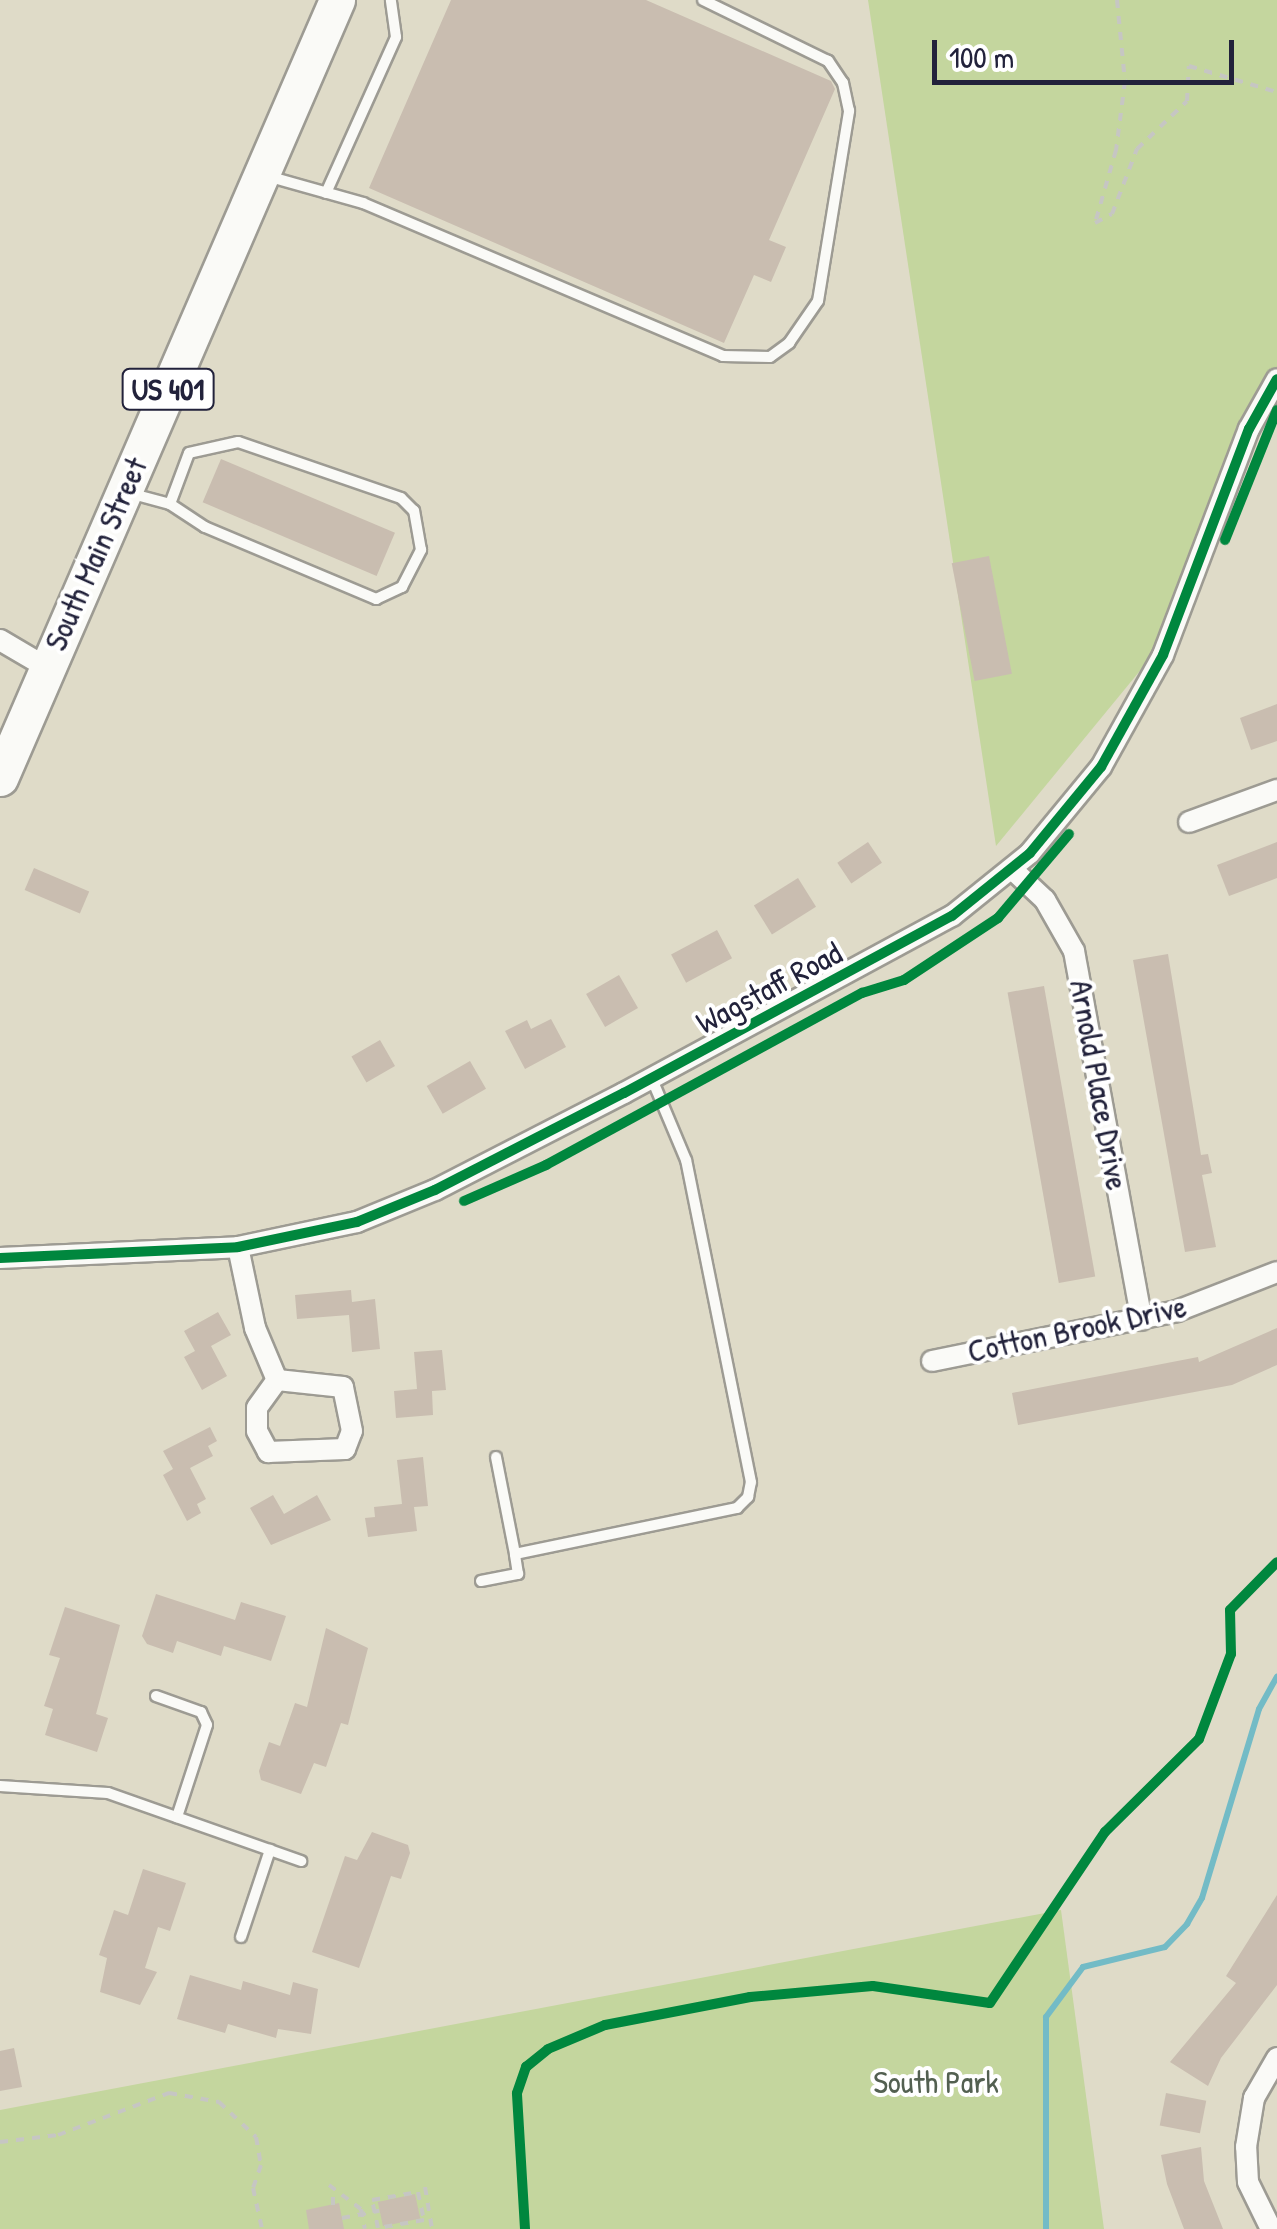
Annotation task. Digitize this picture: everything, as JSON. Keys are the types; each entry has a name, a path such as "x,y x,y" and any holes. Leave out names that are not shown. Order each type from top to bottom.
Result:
{"highway":[{"name":"South Main Street","path":"0,778 337,0"}],"street":[{"name":"Wagstaff Road","path":"0,1258 238,1248 357,1222 434,1190 652,1078 952,916 1012,869 1058,823 1134,711 1178,620 1249,428 1277,379"},
{"path":"0,640 46,667"},
{"path":"1189,822 1277,790"},
{"name":"Arnold Place Drive","path":"1012,869 1044,900 1074,951 1142,1320"},
{"path":"238,1248 254,1328 277,1380"},
{"name":"Cotton Brook Drive","path":"932,1361 1142,1320 1277,1272"},
{"path":"277,1380 343,1386 352,1431 345,1449 268,1452 257,1431 257,1408 277,1380"},
{"path":"1271,2229 1248,2182 1246,2147 1254,2098 1277,2058"}],"lane":[{"path":"326,192 396,37 391,0"},
{"path":"261,174 326,192 723,356 770,357 788,343 818,301 849,111 843,82 828,61 704,0"},
{"path":"123,491 170,504 202,524 376,599 402,588 421,550 414,511 402,498 238,442 189,453 170,504"},
{"path":"515,1554 737,1508 748,1497 750,1482 686,1160 652,1078"},
{"path":"480,1582 518,1574 496,1457"},
{"path":"156,1696 202,1712 207,1725 177,1818"},
{"path":"0,1786 108,1793 302,1861"},
{"path":"241,1937 270,1850"}],"path":[{"path":"1117,0 1125,81 1116,150 1095,222 1112,214 1138,150 1187,100 1190,66 1277,92"},
{"path":"0,2142 58,2134 168,2093 218,2102 256,2137 260,2166 253,2188 262,2229"},
{"path":"425,2187 422,2201 424,2220 378,2228 372,2200 418,2192 422,2201 432,2229"},
{"path":"332,2204 331,2188 362,2214 365,2229"},
{"path":"342,2218 377,2211"}],"green space":[{"path":"868,0 1277,0 1277,383 1157,650 996,846"},
{"name":"South Park","path":"1061,1910 1104,2229 0,2229 0,2110"}],"building":[{"path":"451,0 646,0 831,81 835,89 769,240 786,247 771,282 754,275 724,343 369,188"},
{"path":"221,459 395,533 377,576 203,502"},
{"path":"989,556 1012,674 975,681 952,563"},
{"path":"1277,704 1277,741 1251,750 1240,718"},
{"path":"868,842 882,863 851,883 837,863"},
{"path":"1277,842 1277,878 1229,896 1217,865"},
{"path":"34,868 89,891 80,914 25,890"},
{"path":"798,878 816,907 772,934 754,906"},
{"path":"717,930 732,958 686,983 671,954"},
{"path":"1168,954 1201,1155 1208,1154 1212,1173 1202,1175 1216,1247 1185,1252 1133,960"},
{"path":"619,975 638,1008 605,1027 586,994"},
{"path":"1044,986 1095,1277 1059,1283 1008,992"},
{"path":"551,1019 566,1047 525,1069 505,1031 527,1020 531,1029"},
{"path":"380,1040 395,1066 366,1082 351,1056"},
{"path":"470,1061 486,1089 443,1114 427,1086"},
{"path":"351,1290 352,1302 375,1299 380,1349 352,1352 349,1315 297,1319 295,1295"},
{"path":"218,1312 231,1335 211,1346 227,1376 202,1390 184,1357 195,1351 184,1331"},
{"path":"1277,1328 1277,1365 1232,1385 1018,1425 1012,1393 1198,1357 1199,1362"},
{"path":"442,1350 446,1390 432,1391 433,1415 396,1418 394,1391 417,1389 414,1352"},
{"path":"210,1427 217,1441 208,1446 213,1456 190,1468 206,1499 197,1504 201,1513 187,1521 163,1475 173,1469 163,1451"},
{"path":"423,1457 428,1506 414,1507 417,1531 368,1537 365,1518 375,1517 374,1507 402,1504 397,1460"},
{"path":"273,1495 284,1514 317,1495 331,1520 271,1545 250,1508"},
{"path":"156,1594 235,1620 241,1602 286,1616 271,1661 224,1646 221,1656 177,1641 173,1653 147,1644 142,1636"},
{"path":"65,1607 120,1625 96,1714 108,1718 97,1752 45,1735 53,1709 44,1706 60,1658 49,1655"},
{"path":"326,1628 368,1648 348,1725 341,1723 326,1767 314,1763 301,1794 261,1780 259,1771 269,1742 280,1746 295,1703 307,1707"},
{"path":"372,1832 408,1845 410,1853 401,1879 391,1876 359,1968 312,1952 345,1856 357,1860"},
{"path":"143,1869 186,1883 170,1931 158,1927 145,1968 157,1972 140,2005 100,1992 107,1958 99,1955 114,1910 128,1915"},
{"path":"1277,1895 1277,1985 1221,2058 1208,2086 1170,2062 1236,1983 1226,1976"},
{"path":"190,1975 241,1990 243,1981 290,1995 293,1982 318,1989 311,2034 278,2029 276,2038 228,2024 225,2033 177,2019"},
{"path":"14,2048 22,2087 0,2091 0,2051"},
{"path":"1166,2093 1206,2101 1200,2133 1160,2125"},
{"path":"1201,2147 1204,2181 1223,2229 1184,2229 1167,2184 1161,2155"},
{"path":"415,2194 420,2218 383,2226 378,2202"},
{"path":"339,2203 344,2229 309,2229 306,2210"}],"waterway":[{"path":"1046,2229 1046,2017 1083,1967 1165,1947 1187,1924 1202,1898 1259,1709 1277,1677"}],"cycle path":[{"path":"0,1258 238,1247 357,1222 435,1190 624,1093 952,916 1030,853 1101,767 1163,655 1249,429 1277,379"},
{"path":"1225,540 1277,410"},
{"path":"464,1201 546,1165 862,993 904,980 998,918 1069,834"},
{"path":"525,2229 517,2093 526,2067 548,2049 605,2025 750,1997 873,1986 990,2003 1105,1832 1199,1739 1231,1654 1230,1610 1277,1562"}]}
